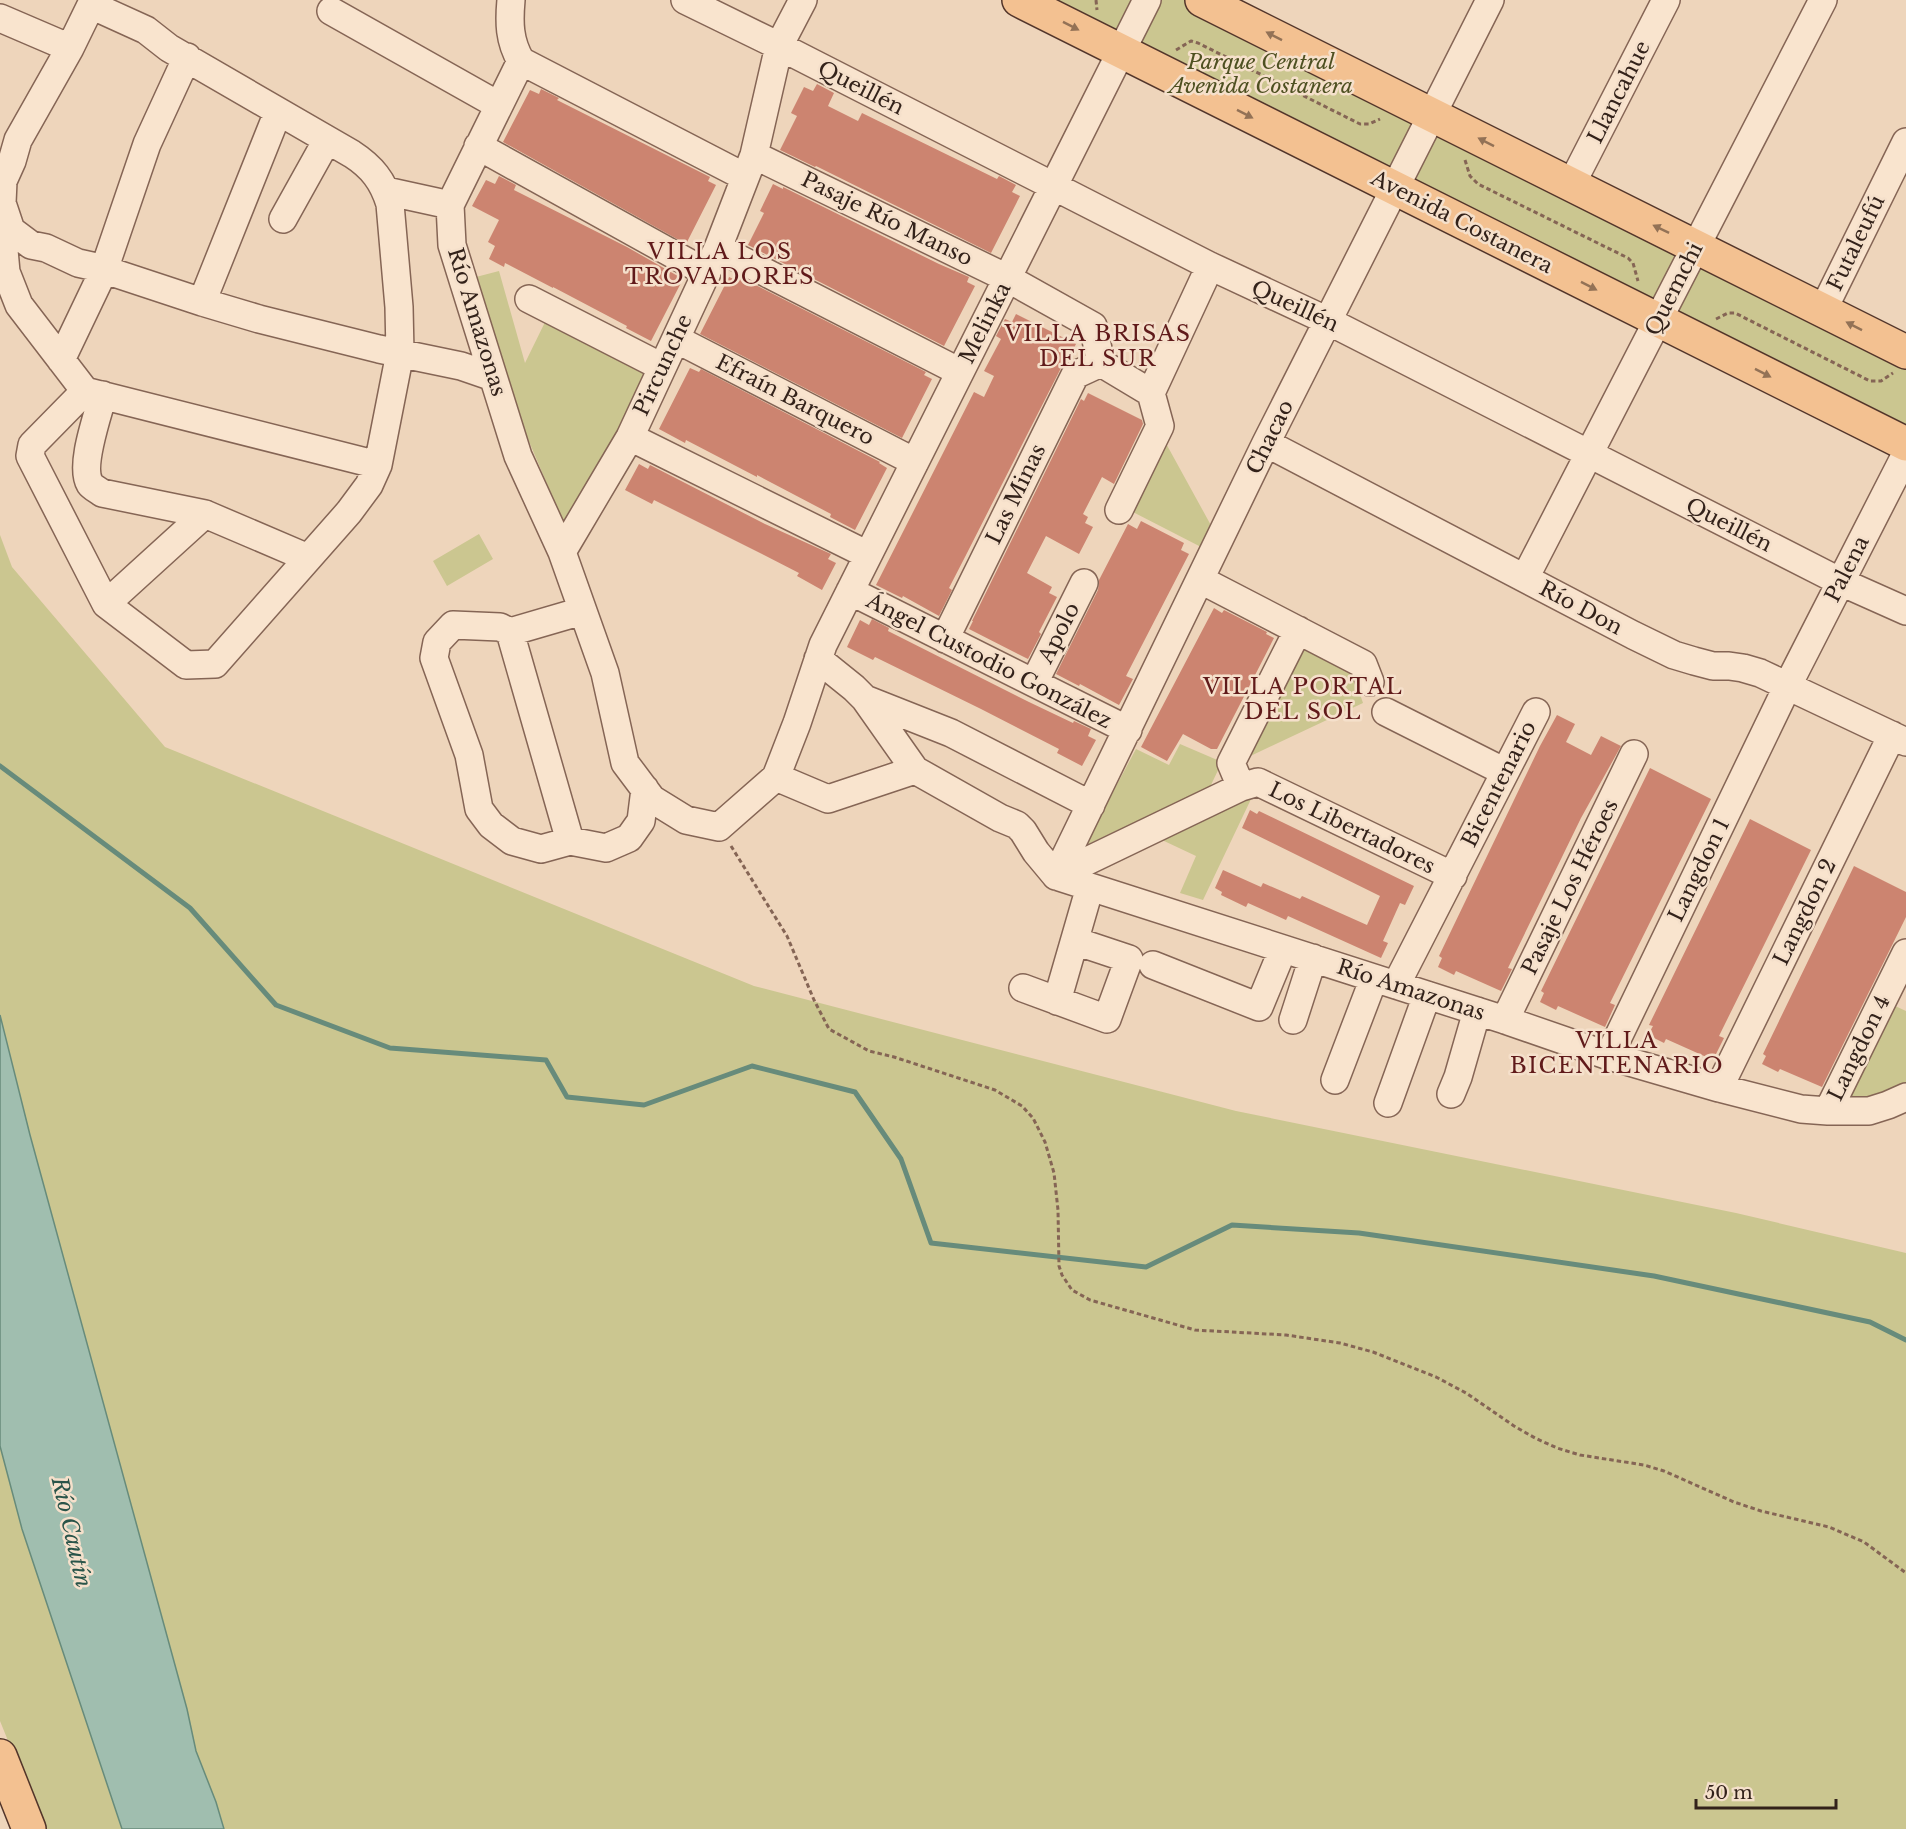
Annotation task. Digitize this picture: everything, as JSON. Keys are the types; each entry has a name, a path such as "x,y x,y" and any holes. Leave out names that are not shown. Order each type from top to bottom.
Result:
{"main road":[{"name":"Avenida Costanera","path":"1019,0 1395,189 1662,312 1906,444"},
{"path":"1202,0 1822,310 1902,362"},
{"path":"0,1756 29,1829"}],"street":[{"path":"511,0 509,26 514,50 521,61"},
{"name":"Queillén","path":"684,0 779,46 1210,266 1328,321 1841,582 1906,611"},
{"name":"Pircunche","path":"562,552 630,437 718,248 750,166 779,46 803,0"},
{"name":"Melinka","path":"776,777 797,723 820,652 1147,0"},
{"name":"Chacao","path":"1056,876 1266,443 1490,0"},
{"name":"Llancahue","path":"1571,185 1666,0"},
{"name":"Quemchi","path":"1525,578 1822,0"},
{"path":"94,393 32,445 30,456 106,604 186,665 215,664 349,512 369,485 378,465 399,353 399,307 390,204 379,178 362,160 156,39 146,30 92,3 70,48 9,136 12,161 3,181 2,192 4,213 11,230 31,245 46,248 78,263 202,302 269,321 399,353 461,366 493,377"},
{"path":"332,11 498,105"},
{"path":"0,18 70,48"},
{"path":"61,360 104,270 147,144 188,57"},
{"name":"Río Amazonas","path":"521,61 450,205 452,245 518,456 562,552 605,673 625,763 652,799 686,820 719,827"},
{"name":"Pasaje Río Manso","path":"521,61 750,166 1007,278 1092,326 1101,363"},
{"path":"202,302 278,112"},
{"path":"283,219 327,140"},
{"name":"Futaleufú","path":"1822,310 1906,142"},
{"path":"478,146 706,273"},
{"path":"386,190 450,205"},
{"path":"11,230 4,250 6,272 19,305 61,360 94,393 378,465"},
{"path":"718,248 960,372"},
{"path":"1119,510 1160,426 1151,393 1210,266"},
{"path":"529,299 662,366"},
{"name":"Efraín Barquero","path":"675,339 915,462"},
{"path":"1101,363 1151,393"},
{"name":"Las Minas","path":"945,639 1075,375 1101,363"},
{"path":"94,393 87,472 91,485 102,493 205,514 308,558"},
{"path":"630,437 868,555"},
{"name":"Río Don","path":"1266,443 1674,655 1713,666 1743,668 1760,673 1899,739"},
{"name":"Palena","path":"1788,685 1906,454"},
{"path":"106,604 205,514"},
{"path":"1201,580 1363,664 1370,682"},
{"name":"Apolo","path":"1034,683 1084,583"},
{"name":"Ángel Custodio González","path":"850,591 1128,730"},
{"path":"582,611 510,632 500,627 453,625 437,642 434,658 469,755 480,809 491,825 512,841 541,849 570,842 606,848 629,837 641,821 645,789"},
{"path":"1240,787 1231,763 1298,630"},
{"path":"510,632 570,842"},
{"path":"820,652 865,699 915,770 1000,818 1017,825 1056,876"},
{"name":"Langdon 1","path":"1609,1056 1788,685"},
{"path":"865,699 951,733 1091,805"},
{"path":"1386,712 1505,772"},
{"name":"Bicentenario","path":"1335,1080 1385,982 1453,876 1536,712"},
{"name":"Langdon 2","path":"1719,1088 1899,739"},
{"name":"Pasaje Los Héroes","path":"1505,1020 1634,754"},
{"path":"719,827 776,777 828,799 915,770"},
{"name":"Los Libertadores","path":"1056,876 1240,787 1258,782 1453,876"},
{"name":"Río Amazonas","path":"1056,876 1505,1020 1609,1056 1719,1088 1800,1108 1828,1111 1869,1111 1906,1097"},
{"path":"1057,1001 1090,887"},
{"path":"1023,988 1107,1019 1129,959 1075,941"},
{"path":"1153,965 1259,1007 1283,949"},
{"name":"Langdon 4","path":"1828,1111 1906,953"},
{"path":"1293,1020 1313,958"},
{"path":"1388,1103 1426,995"},
{"path":"1451,1094 1477,1011"}],"path":[{"path":"1096,0 1098,16"},
{"path":"1173,52 1191,41 1198,43 1360,124 1369,124 1385,116"},
{"path":"1464,157 1470,176 1478,184 1628,258 1636,271 1640,288 1662,312"},
{"path":"1709,323 1728,313 1735,313 1870,381 1881,381 1902,362"},
{"path":"719,827 786,936 829,1029 869,1051 995,1090 1022,1106 1033,1118 1045,1142 1054,1173 1058,1210 1059,1266 1066,1283 1080,1296 1195,1330 1286,1335 1340,1343 1373,1352 1436,1377 1466,1393 1514,1426 1557,1448 1580,1455 1654,1468 1683,1478 1734,1502 1761,1511 1829,1527 1863,1542 1906,1573"}],"green space":[{"name":"Parque Central Avenida Costanera","path":"1030,0 1196,0 1906,356 1906,440"},
{"path":"499,271 525,363 548,316 653,368 567,525 561,517 509,394 476,277"},
{"path":"1163,438 1213,529 1203,548 1129,510"},
{"path":"479,534 493,559 447,586 433,561"},
{"path":"0,535 12,567 165,747 754,986 1236,1111 1736,1213 1906,1253 1906,1829 44,1829 0,1721"},
{"path":"1299,642 1350,665 1363,703 1242,760"},
{"path":"1180,744 1222,762 1210,787 1084,846 1136,749 1169,765"},
{"path":"1252,797 1203,900 1180,893 1196,856 1162,840"},
{"path":"1893,1005 1906,1011 1906,1088 1844,1104"}],"water":[{"name":"Río Cautín","path":"0,1015 30,1135 187,1709 196,1751 224,1829 122,1829 22,1529 0,1446"}],"building":[{"path":"817,84 834,93 828,106 858,121 862,113 997,179 999,176 1016,185 1012,192 1020,196 991,253 780,150 797,116 791,113 804,87 813,91"},
{"path":"541,89 559,98 557,100 710,177 708,181 716,185 686,244 503,142 530,90 539,94"},
{"path":"499,176 516,185 514,190 627,247 683,279 651,341 553,287 505,263 504,267 489,259 495,246 488,242 499,220 472,206 486,180 495,184"},
{"path":"773,184 969,277 967,282 975,286 944,346 748,245 764,213 760,211"},
{"path":"729,277 738,281 740,277 926,372 924,375 932,379 902,438 700,334"},
{"path":"1016,314 1076,344 1061,368 949,588 952,590 939,616 903,596 902,598 876,585 974,392 984,397 994,376 984,371 1001,339 996,336 1005,319 1012,322"},
{"path":"690,368 699,372 701,369 880,462 887,468 855,530 830,517 831,514 757,475 757,477 686,440 685,443 659,429"},
{"path":"1088,393 1142,420 1143,424 1114,484 1102,477 1083,514 1088,517 1085,523 1093,527 1079,554 1046,536 1027,573 1052,587 1049,593 1057,597 1028,659 969,629 1081,399 1084,401"},
{"path":"639,464 648,469 650,465 765,524 831,554 828,559 836,563 822,590 797,576 799,573 760,553 654,500 652,504 625,490"},
{"path":"1141,521 1184,543 1181,550 1189,554 1126,676 1133,679 1119,705 1056,674 1098,590 1099,580 1128,524 1137,529"},
{"path":"1214,608 1222,613 1224,610 1267,632 1266,634 1274,638 1217,749 1211,749 1183,734 1167,761 1141,747"},
{"path":"872,619 889,628 888,631 1029,702 1091,729 1088,736 1096,740 1082,766 1057,753 1059,749 981,709 875,657 873,660 847,647 860,620 869,625"},
{"path":"1557,715 1575,724 1566,742 1591,755 1601,736 1621,746 1581,818 1508,968 1512,969 1501,991 1456,971 1454,975 1438,967 1442,958 1439,956"},
{"path":"1650,768 1711,799 1610,1003 1615,1005 1605,1027 1558,1006 1556,1010 1540,1002 1544,993 1541,991"},
{"path":"1250,810 1257,814 1259,811 1414,886 1405,905 1400,903 1383,941 1388,943 1381,958 1288,916 1286,920 1248,903 1246,907 1221,895 1222,892 1215,888 1223,870 1261,887 1263,883 1300,899 1302,896 1367,925 1380,896 1242,828"},
{"path":"1750,819 1811,850 1719,1036 1724,1038 1713,1060 1666,1039 1664,1043 1648,1035 1653,1026 1649,1025"},
{"path":"1854,866 1906,892 1906,917 1822,1087 1762,1064 1766,1056 1763,1054"}],"waterway":[{"path":"0,766 190,908 276,1005 390,1048 546,1060 567,1097 644,1105 752,1066 855,1092 901,1159 931,1243 1146,1267 1232,1225 1359,1233 1654,1276 1870,1322 1906,1340"}],"district":[{"name":"VILLA LOS TROVADORES","path":"720,264"},
{"name":"VILLA BRISAS DEL SUR","path":"1098,346"},
{"name":"VILLA PORTAL DEL SOL","path":"1303,698"},
{"name":"VILLA BICENTENARIO","path":"1617,1052"}]}
